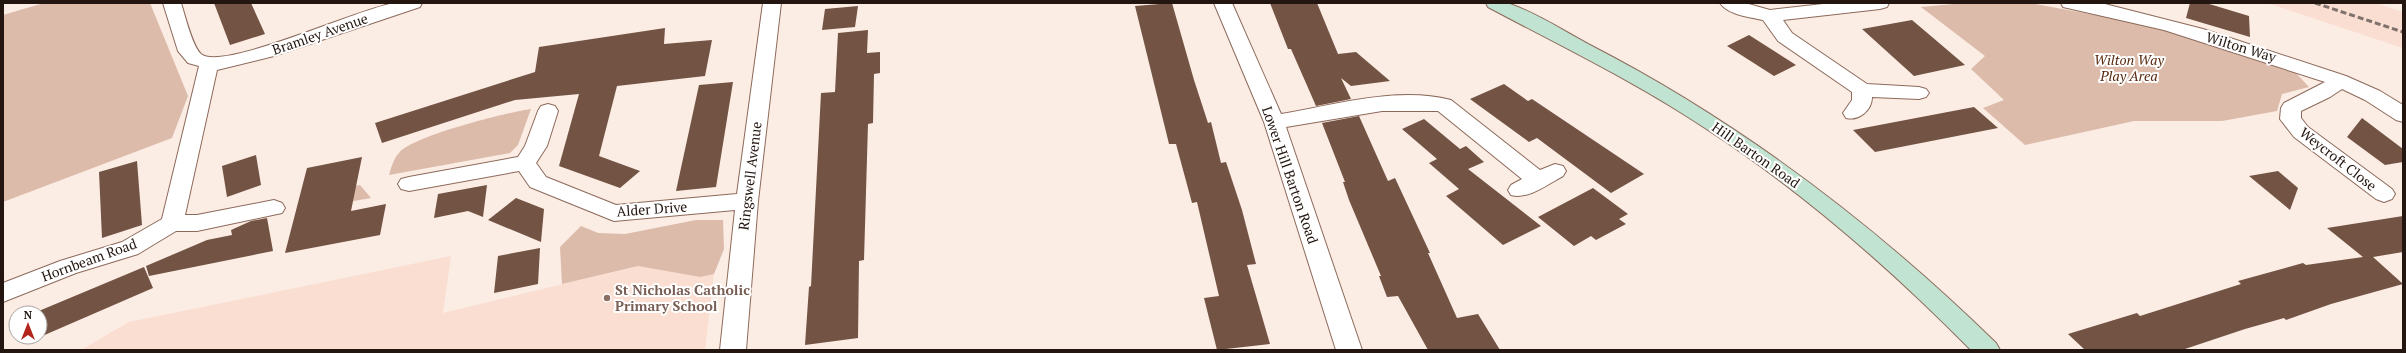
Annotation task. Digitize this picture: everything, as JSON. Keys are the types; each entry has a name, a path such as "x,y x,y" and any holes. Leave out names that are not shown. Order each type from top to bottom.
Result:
{"main road":[{"name":"Hill Barton Road","path":"1494,3 1610,62 1663,93 1762,156 1905,272 1987,350"}],"street":[{"path":"172,3 188,52 195,59 221,62"},
{"name":"Bramley Avenue","path":"221,62 267,52 413,3"},
{"name":"Ringswell Avenue","path":"733,350 747,201 772,3"},
{"name":"Lower Hill Barton Road","path":"1223,3 1274,122 1349,350"},
{"path":"1729,3 1748,11 1770,16 1880,3"},
{"name":"Wilton Way","path":"2070,3 2112,10 2229,43 2340,81 2370,95 2403,115"},
{"path":"1770,16 1785,37 1862,90 1919,93"},
{"path":"172,223 208,68 221,62"},
{"name":"Weycroft Close","path":"2340,81 2323,93 2291,108 2290,119 2301,132 2384,194"},
{"path":"1853,113 1862,101 1862,90"},
{"path":"1274,122 1405,102 1428,102 1444,105 1537,180"},
{"path":"409,184 525,163 536,146 548,111"},
{"name":"Alder Drive","path":"525,163 538,182 614,213 747,201"},
{"name":"Hornbeam Road","path":"3,293 68,267 130,248 172,223 197,222 274,208"}],"shaded area":[{"path":"2267,3 2375,3 2403,12 2403,48"},
{"name":"St Nicholas Catholic Primary School","path":"451,256 443,313 638,266 700,277 714,274 705,350 81,350 129,322"}],"green space":[{"path":"44,3 150,3 188,96 172,138 3,202 3,15"},
{"name":"Wilton Way Play Area","path":"1965,3 2035,4 2128,21 2216,44 2295,72 2309,87 2282,94 2277,111 2222,121 2134,121 2025,145 1983,108 2004,100 1971,69 1985,56 1921,7"},
{"path":"531,109 518,145 510,153 389,175 397,155 407,146 422,139 461,126"},
{"path":"360,185 371,198 319,207 308,194"},
{"path":"696,220 723,220 724,249 714,274 700,277 638,266 562,284 560,247 581,226 598,233 625,234"}],"building":[{"path":"214,3 251,3 265,34 230,45"},
{"path":"1172,3 1208,123 1211,122 1221,163 1226,162 1242,210 1256,264 1247,265 1270,344 1217,350 1204,298 1219,296 1197,202 1192,203 1176,144 1169,144 1135,6"},
{"path":"1270,3 1317,3 1338,54 1356,52 1390,81 1351,86 1341,78 1351,99 1316,106 1291,49 1288,49"},
{"path":"2190,3 2206,3 2249,16 2250,37 2186,18"},
{"path":"858,6 855,27 822,30 825,9"},
{"path":"1912,20 1965,65 1914,76 1862,29"},
{"path":"665,28 664,44 712,40 705,76 617,86 599,156 640,171 620,188 559,166 579,94 515,100 382,143 375,123 535,72 539,47"},
{"path":"868,30 867,53 880,52 880,73 874,74 873,123 868,124 864,260 859,261 858,338 805,345 809,287 811,286 821,93 835,92 838,33"},
{"path":"1749,35 1796,65 1774,76 1727,46"},
{"path":"733,82 716,187 676,191 699,85"},
{"path":"1504,84 1528,101 1532,99 1644,174 1611,193 1537,138 1529,142 1470,99"},
{"path":"1974,107 1998,128 1875,152 1853,130"},
{"path":"1359,116 1388,181 1395,178 1430,253 1428,253 1457,318 1478,314 1500,350 1428,350 1398,296 1387,297 1379,276 1381,276 1349,200 1343,182 1345,182 1322,123"},
{"path":"2362,118 2403,149 2403,162 2385,165 2347,137"},
{"path":"1424,119 1460,149 1466,146 1484,162 1468,169 1541,226 1503,245 1446,196 1459,189 1429,163 1437,159 1402,129"},
{"path":"256,155 261,185 227,197 222,166"},
{"path":"362,157 351,211 386,204 380,235 285,253 307,168"},
{"path":"137,161 142,225 102,238 99,172"},
{"path":"2278,171 2298,188 2290,210 2249,176"},
{"path":"487,185 483,217 468,211 434,218 438,194"},
{"path":"1593,188 1628,214 1619,219 1626,224 1596,240 1591,236 1574,246 1538,217"},
{"path":"516,198 544,209 541,242 488,220"},
{"path":"2403,216 2403,252 2373,257 2403,284 2331,304 2286,320 2284,318 2245,329 2182,350 2085,350 2068,334 2137,313 2140,316 2241,284 2238,281 2303,263 2306,265 2363,257 2327,228"},
{"path":"267,218 273,251 149,276 146,266 207,240 232,235 231,230 251,221"},
{"path":"540,248 538,284 494,293 498,256"},
{"path":"144,267 153,288 48,334 48,307"}],"railway":[{"path":"2315,3 2403,32"}],"place":[{"name":"St Nicholas Catholic Primary School","path":"607,298"}]}
